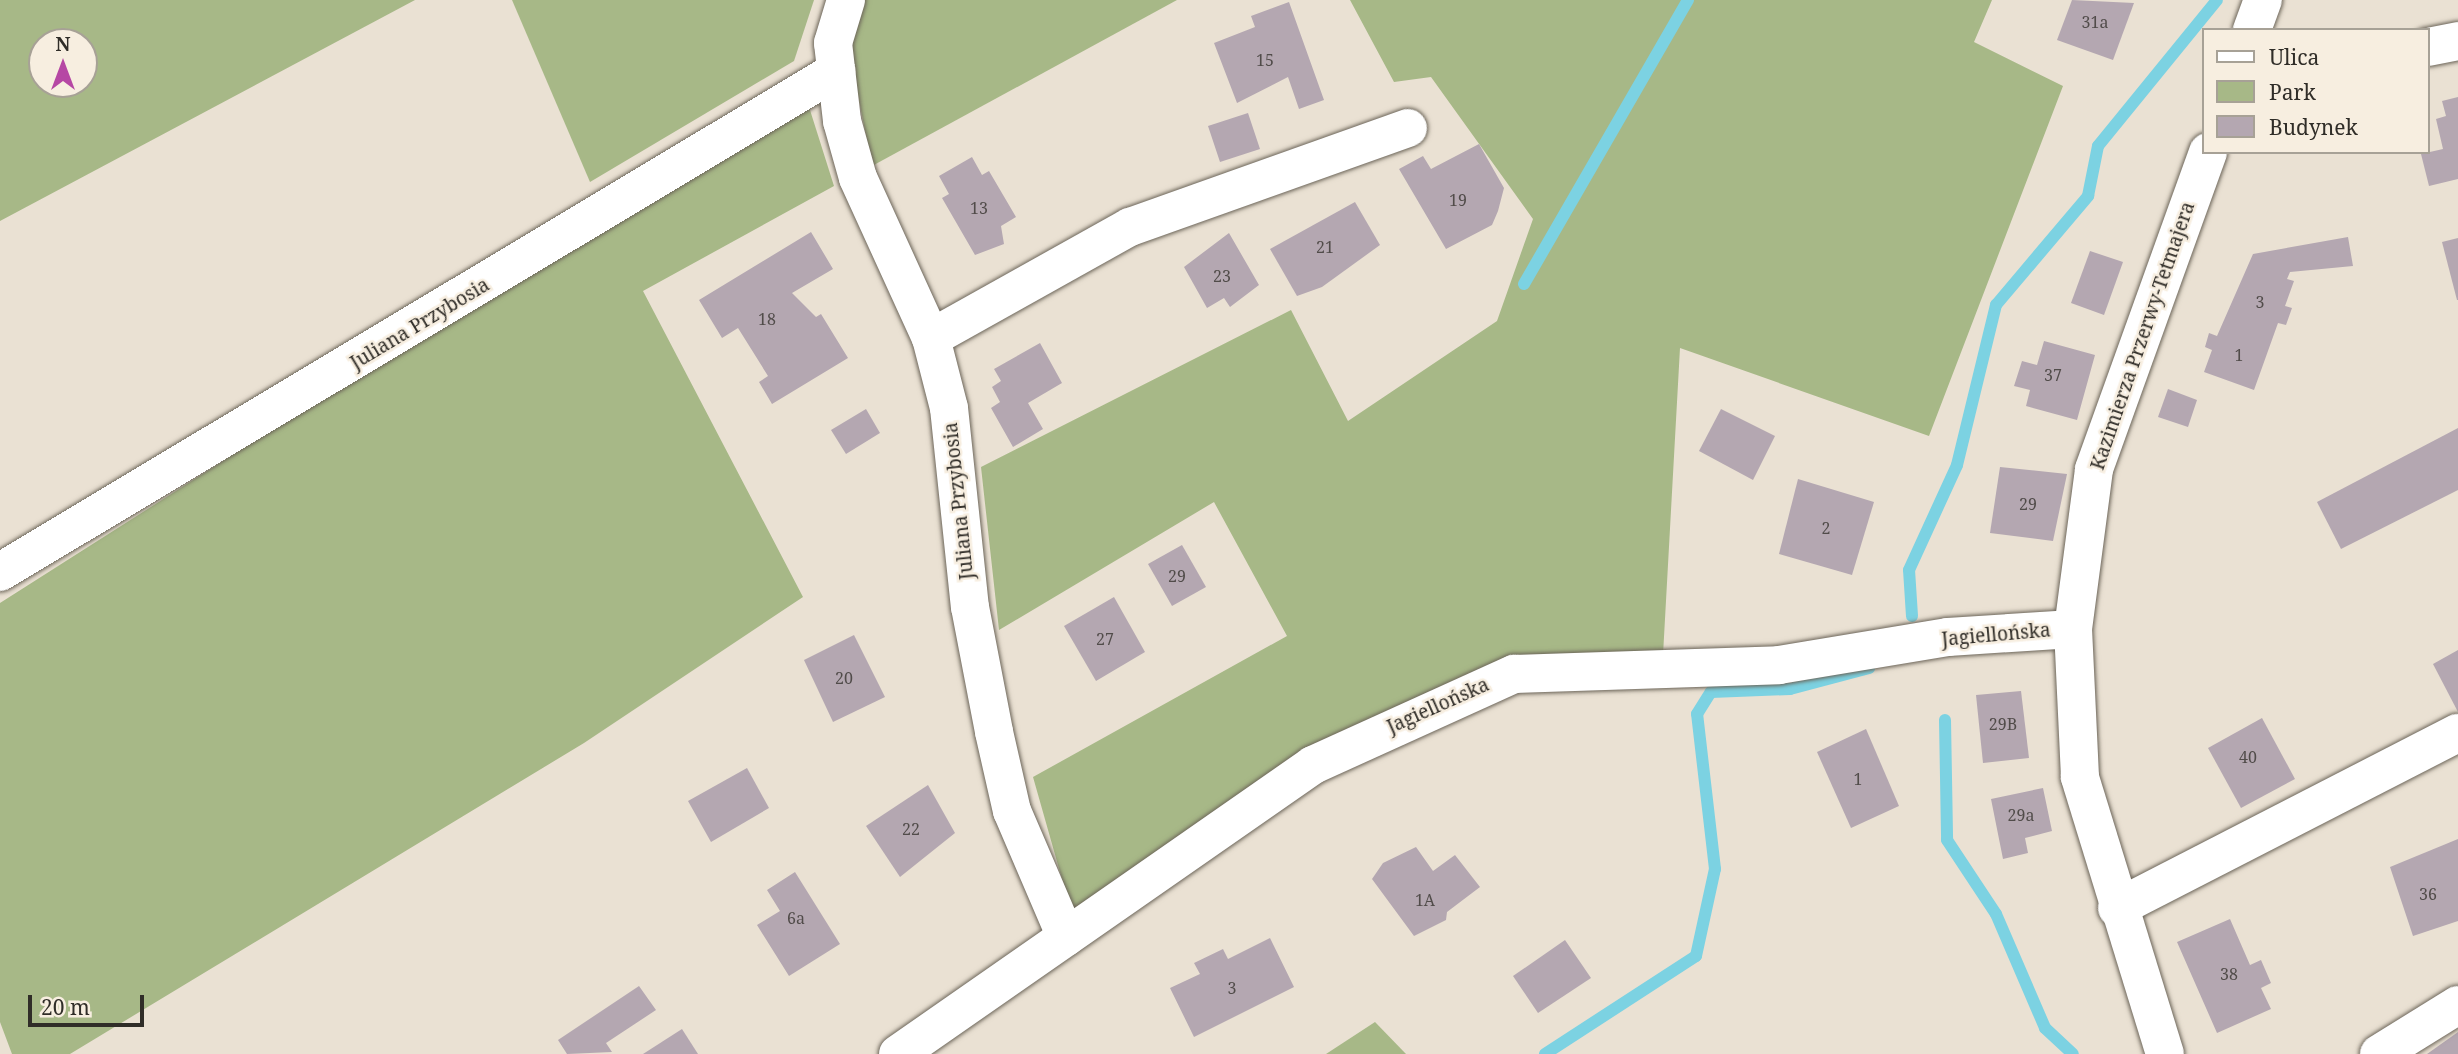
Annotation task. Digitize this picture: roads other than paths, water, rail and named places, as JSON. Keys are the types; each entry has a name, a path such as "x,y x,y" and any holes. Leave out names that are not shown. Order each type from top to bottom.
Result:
{"street":[{"name":"Juliana Przybosia","path":"846,0 833,43 836,71 858,178 931,338 949,408 970,607 994,732 1012,811 1066,937"},
{"path":"2253,28 2263,0"},
{"path":"2430,47 2458,41"},
{"name":"Juliana Przybosia","path":"0,572 836,71"},
{"path":"931,338 1130,227 1408,128"},
{"name":"Kazimierza Przerwy-Tetmajera","path":"2165,1054 2117,908 2080,777 2073,629 2094,469 2207,154"},
{"name":"Jagiellońska","path":"898,1054 1313,765 1514,674 1779,665 1948,637 2073,629"},
{"path":"2117,908 2458,733"},
{"path":"2379,1054 2458,1005"}],"waterway":[{"path":"1524,284 1688,0"},
{"path":"1912,616 1909,570 1957,465 1996,305 2088,196 2098,146 2217,0"},
{"path":"1545,1054 1696,956 1715,869 1697,714 1711,692 1790,689 1869,668"},
{"path":"1945,720 1947,840 1996,914 2045,1028 2073,1054"}]}
